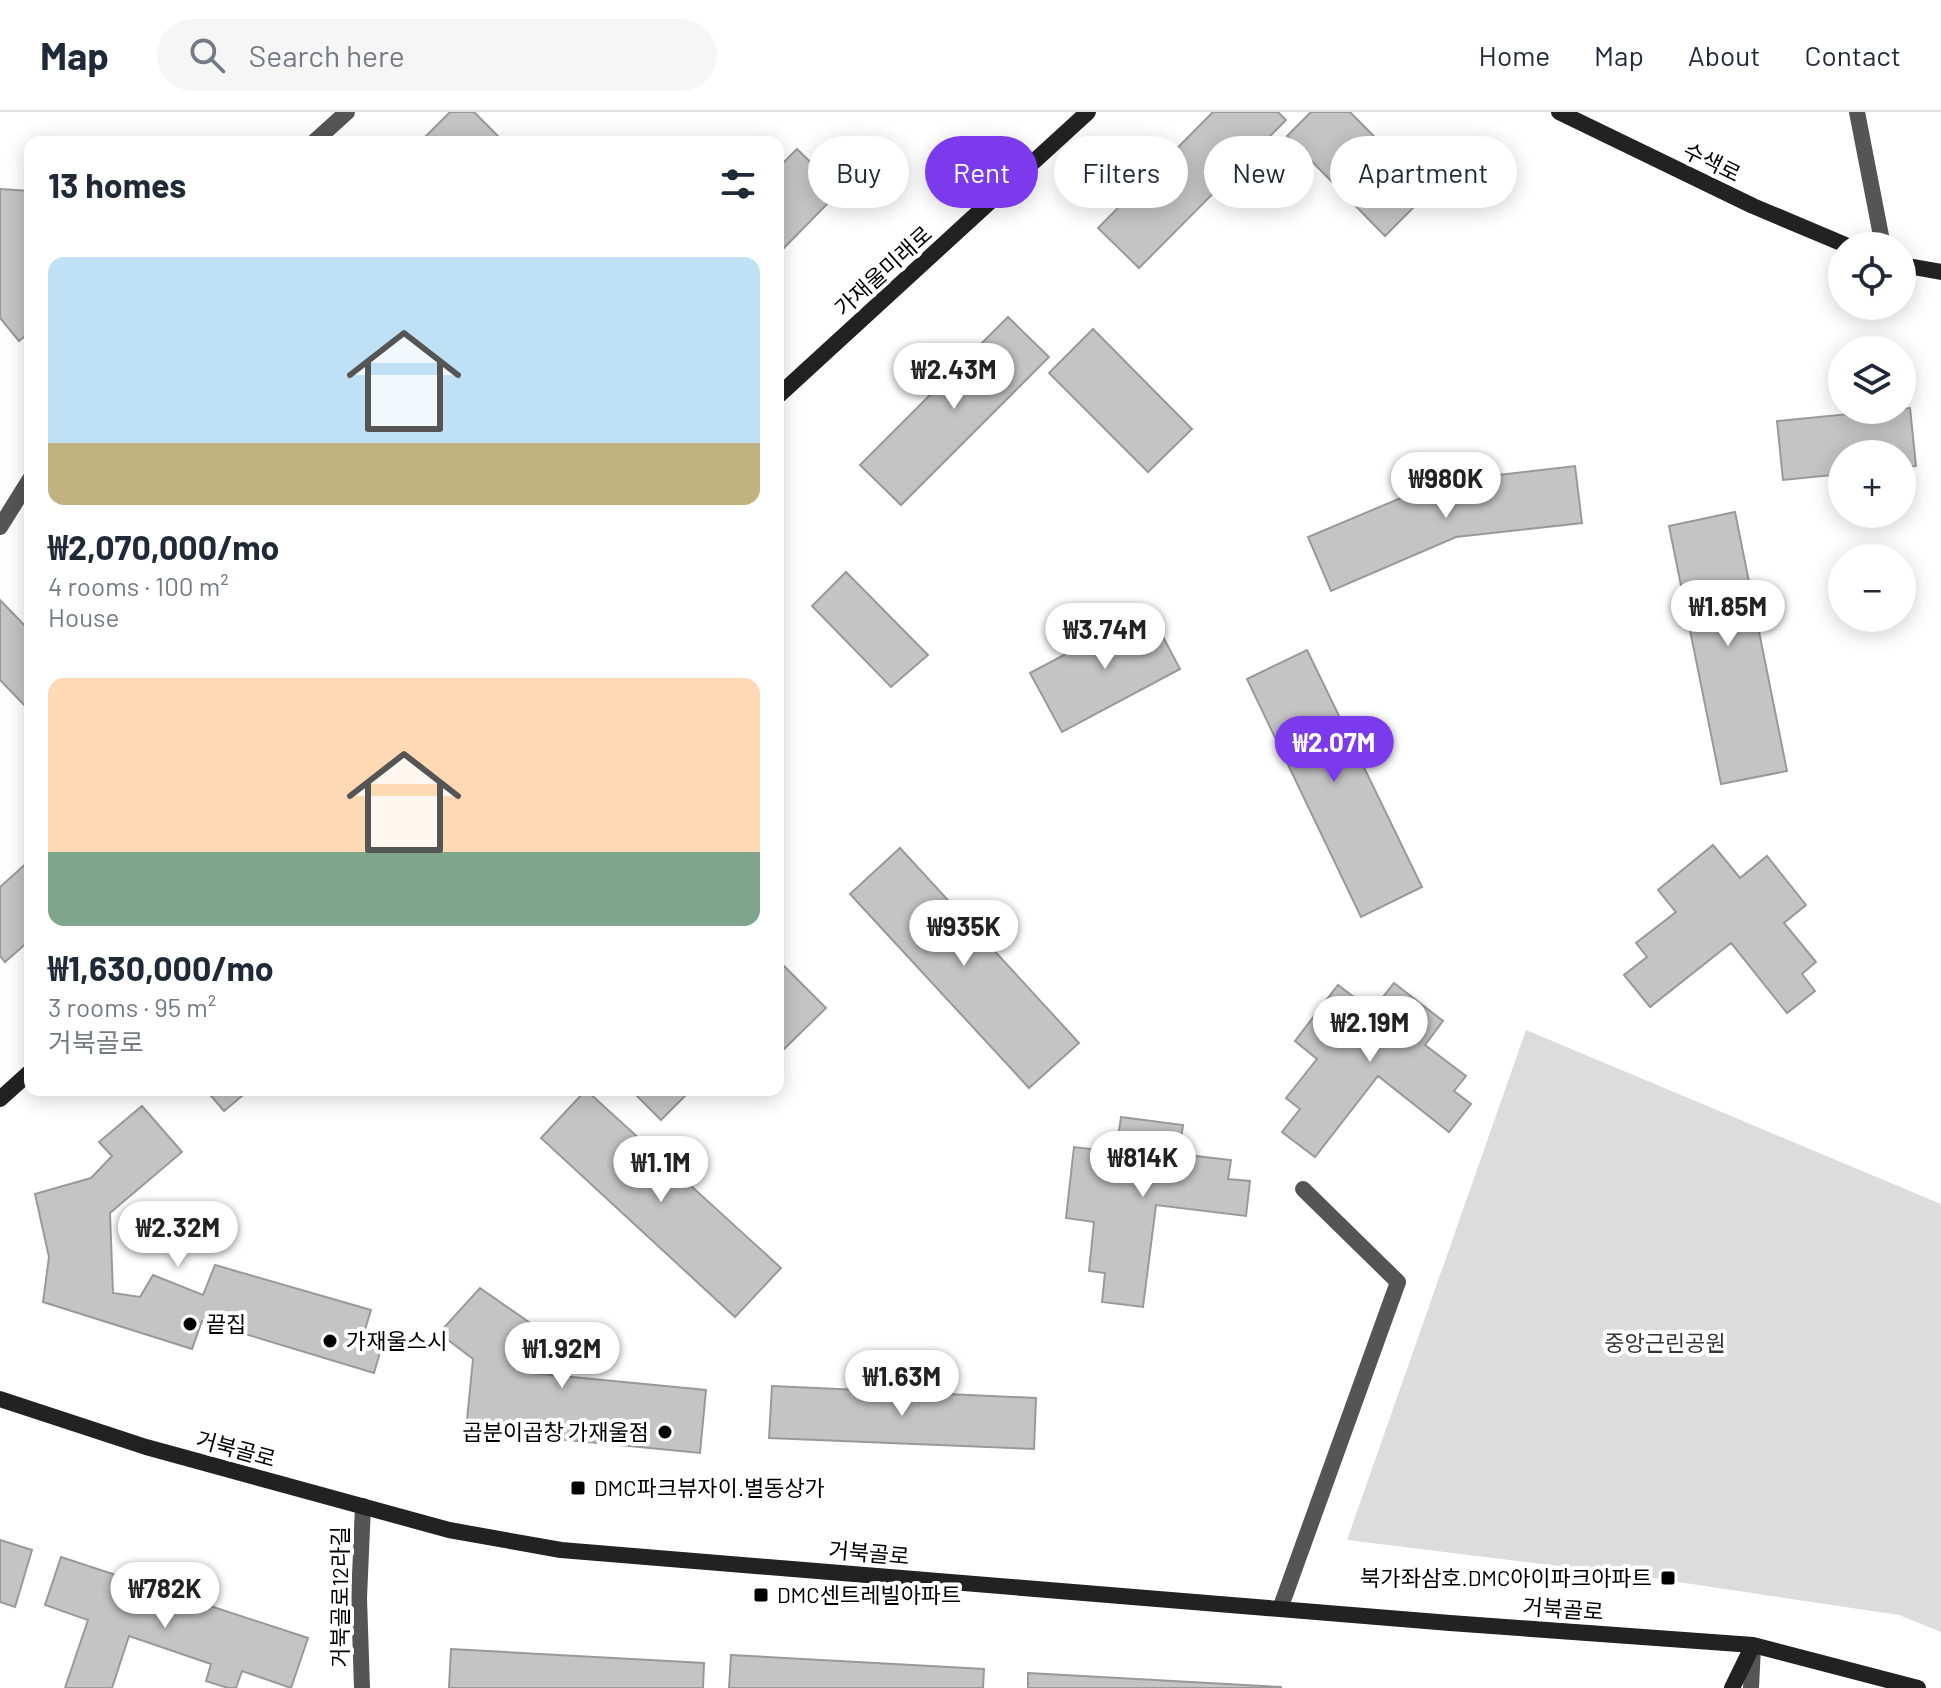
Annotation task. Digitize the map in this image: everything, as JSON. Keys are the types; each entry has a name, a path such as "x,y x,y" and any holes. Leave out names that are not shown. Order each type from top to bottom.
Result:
{"main road":[{"name":"가재울미래로","path":"784,391 1088,112"},
{"name":"수색로","path":"1559,112 1753,206 1828,238"},
{"path":"1916,268 1941,272"},
{"path":"0,1099 24,1077"},
{"name":"거북골로","path":"0,1399 146,1447 449,1530 561,1550 1753,1645 1918,1688"},
{"path":"1732,1688 1753,1645"}],"street":[{"path":"321,136 347,112"},
{"path":"1857,112 1880,232"},
{"path":"0,527 24,489"},
{"path":"1280,1609 1398,1282 1303,1189"},
{"name":"거북골로12라길","path":"362,1688 359,1598 363,1506"},
{"path":"1751,1688 1753,1645"}],"green space":[{"name":"중앙근린공원","path":"1526,1030 1941,1204 1941,1632 1899,1615 1625,1574 1347,1540"}],"building":[{"path":"450,112 474,112 498,136 426,136"},
{"path":"1213,112 1278,112 1286,120 1270,136 1204,136 1204,203 1139,268 1098,228 1118,208 1188,208 1188,137"},
{"path":"1311,112 1350,112 1374,136 1330,136 1330,180 1314,164 1314,136 1287,136"},
{"path":"797,149 808,160 808,208 823,208 784,248 784,162"},
{"path":"0,189 24,191 24,337 19,341 0,318"},
{"path":"1358,208 1413,208 1385,236"},
{"path":"1008,317 1049,357 901,505 860,465"},
{"path":"1093,329 1192,429 1148,472 1049,373"},
{"path":"1828,416 1828,424 1912,424 1913,440 1828,440 1828,475 1783,480 1777,421"},
{"path":"1575,466 1582,523 1456,537 1331,591 1308,537 1439,482"},
{"path":"1735,512 1787,771 1721,784 1669,526"},
{"path":"846,572 928,655 891,687 812,606"},
{"path":"0,600 24,625 24,705 0,680"},
{"path":"1149,610 1180,669 1062,732 1030,673"},
{"path":"1307,650 1422,887 1361,917 1247,679"},
{"path":"1713,845 1740,878 1767,856 1806,905 1784,923 1816,962 1802,974 1815,991 1787,1013 1731,943 1650,1007 1624,975 1647,957 1636,943 1676,912 1658,890"},
{"path":"900,848 1079,1043 1029,1088 850,894"},
{"path":"24,865 24,945 5,962 0,956 0,887"},
{"path":"784,966 826,1008 784,1049"},
{"path":"1394,983 1443,1021 1425,1045 1466,1076 1454,1091 1471,1104 1449,1132 1378,1076 1315,1157 1282,1132 1300,1109 1286,1098 1317,1059 1295,1041 1338,985 1372,1011"},
{"path":"211,1096 242,1096 224,1111"},
{"path":"580,1096 593,1096 781,1268 735,1317 541,1138"},
{"path":"637,1096 685,1096 661,1120"},
{"path":"142,1106 182,1152 110,1213 113,1293 140,1297 153,1275 203,1295 215,1265 371,1310 363,1336 383,1342 374,1373 202,1321 192,1349 43,1302 49,1257 35,1194 91,1178 112,1156 99,1142"},
{"path":"1121,1117 1183,1125 1179,1154 1231,1160 1228,1179 1250,1181 1246,1216 1156,1205 1143,1307 1102,1302 1105,1273 1089,1271 1094,1222 1066,1218 1074,1147 1116,1152"},
{"path":"480,1288 553,1339 530,1373 706,1390 700,1453 466,1430 473,1359 439,1333"},
{"path":"772,1386 1036,1398 1034,1449 769,1438"},
{"path":"0,1540 32,1550 15,1607 0,1602"},
{"path":"61,1557 308,1638 291,1688 242,1671 236,1688 206,1681 211,1664 129,1636 112,1688 65,1688 88,1620 45,1605"},
{"path":"451,1649 704,1663 703,1688 449,1688"},
{"path":"731,1655 984,1669 983,1688 729,1688"},
{"path":"1028,1673 1281,1687 1281,1688 1028,1688"}],"place":[{"name":"끝집","path":"190,1324"},
{"name":"가재울스시","path":"330,1341"},
{"name":"곱분이곱창 가재울점","path":"665,1432"},
{"name":"DMC파크뷰자이.별동상가","path":"578,1488"},
{"name":"북가좌삼호.DMC아이파크아파트","path":"1668,1578"},
{"name":"DMC센트레빌아파트","path":"761,1595"}]}
